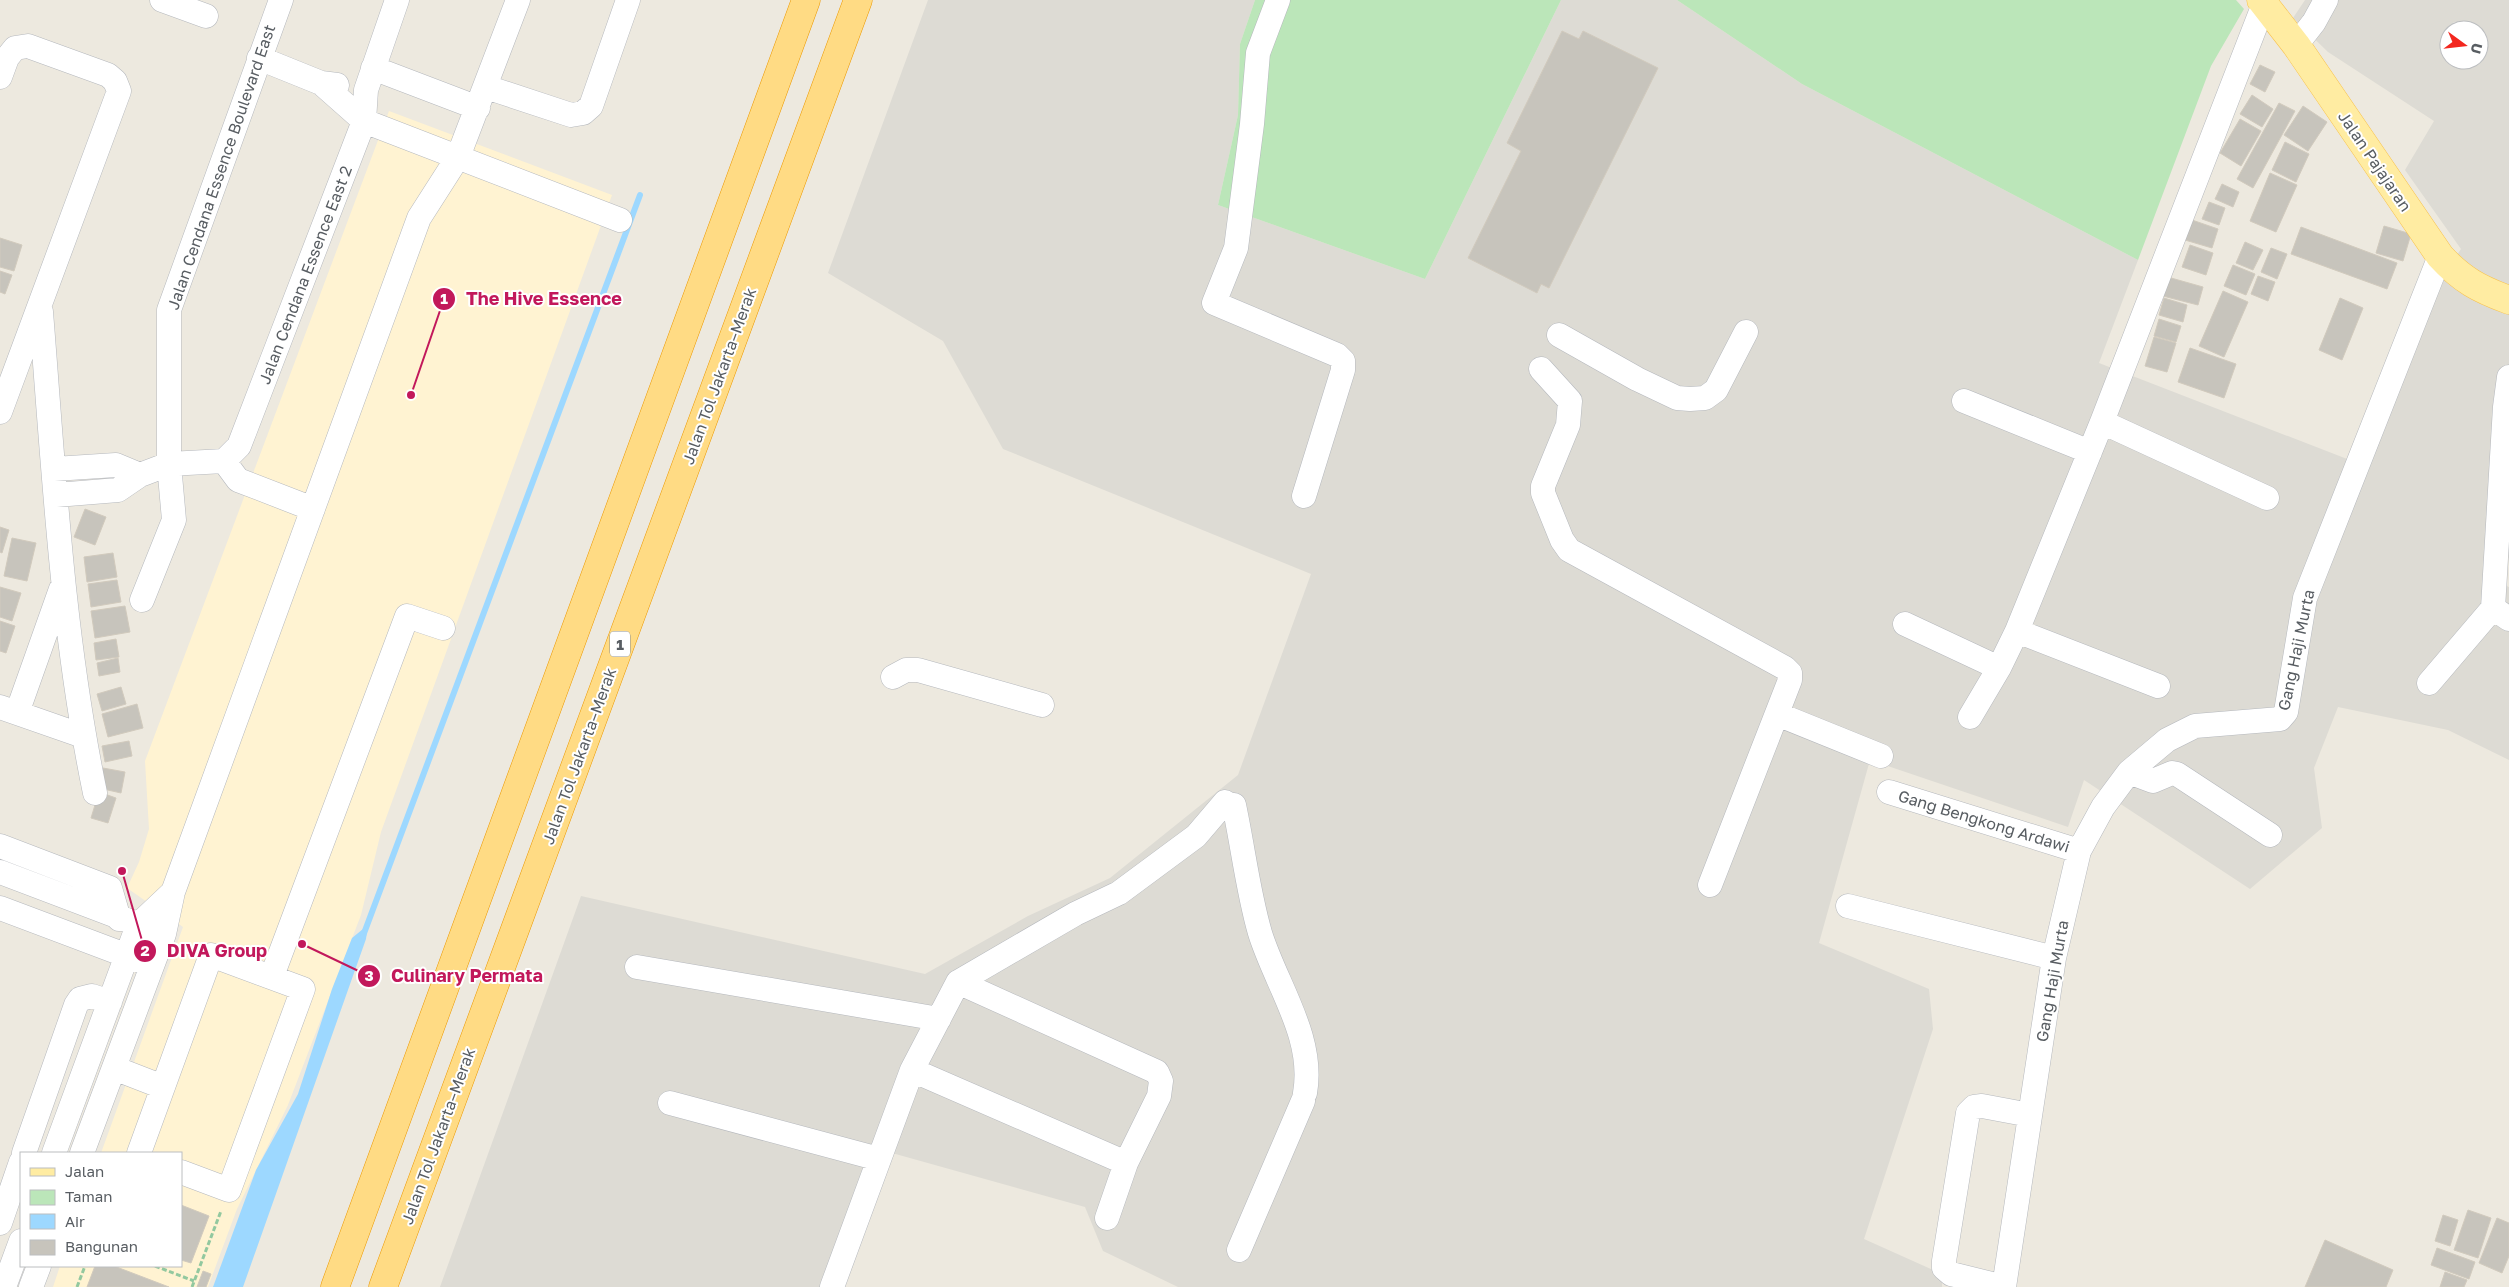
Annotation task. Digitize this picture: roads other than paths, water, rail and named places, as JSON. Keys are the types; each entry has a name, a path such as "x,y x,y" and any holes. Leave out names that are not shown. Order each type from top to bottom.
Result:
{"highway":[{"path":"335,1287 806,0"},
{"name":"Jalan Tol Jakarta–Merak","path":"383,1287 858,0"}],"main road":[{"name":"Jalan Pajajaran","path":"2263,2 2296,45 2440,256 2456,274 2477,288 2509,300"}],"street":[{"path":"162,0 206,16"},
{"name":"Jalan Cendana Essence Boulevard East","path":"142,600 174,520 169,464 169,310 281,0"},
{"name":"Jalan Cendana Essence East 2","path":"224,461 239,446 364,121 369,79 397,0"},
{"path":"82,1152 164,934 173,892 419,218 458,157 518,0"},
{"path":"321,83 369,79 572,115 583,113 591,106 628,0"},
{"path":"1278,0 1258,53 1252,124 1236,248 1214,303 1337,355 1343,361 1343,370 1304,496"},
{"path":"2296,45 2314,22 2326,0"},
{"path":"1970,717 1999,668 2017,631 2102,422 2263,2"},
{"path":"0,77 7,58 15,48 28,46 108,75 115,82 119,91 0,412"},
{"path":"259,58 321,83 364,121 620,220"},
{"name":"Gang Haji Murta","path":"2004,1287 2054,958 2079,851 2103,807 2129,772 2167,740 2195,726 2280,719 2286,712 2305,598 2440,256"},
{"path":"41,305 62,585 83,736 94,793"},
{"path":"1559,335 1637,379 1677,398 1690,400 1705,398 1716,390 1746,332"},
{"path":"1541,369 1570,401 1568,425 1543,486 1543,493 1569,550 1785,668 1790,673 1790,680 1710,885"},
{"path":"2429,683 2501,614 2504,407 2509,377"},
{"path":"1964,401 2090,452"},
{"path":"2102,422 2266,498"},
{"path":"56,495 118,490 140,475 169,464 224,461 238,480 313,509"},
{"path":"54,469 116,465 140,475"},
{"path":"62,585 10,702 83,736"},
{"path":"272,976 406,616 443,628"},
{"path":"1905,624 1999,668"},
{"path":"2017,631 2158,686"},
{"path":"893,677 906,670 918,670 1042,705"},
{"path":"1777,714 1881,756"},
{"path":"2129,772 2153,780 2172,773 2177,774 2270,835"},
{"name":"Gang Bengkong Ardawi","path":"1889,792 2079,851"},
{"path":"832,1287 912,1070 958,982 1075,914 1119,893 1196,836 1229,804 1260,933 1303,1044 1308,1077 1304,1097 1239,1250"},
{"path":"0,846 110,888 128,922 127,956 54,1152"},
{"path":"0,872 128,922 164,934"},
{"path":"128,922 173,892"},
{"path":"1848,906 2054,958"},
{"path":"0,908 152,966"},
{"path":"139,1152 211,955 303,989 229,1190 182,1172"},
{"path":"637,968 939,1018"},
{"path":"958,982 1156,1072 1161,1081 1159,1096 1126,1163 1107,1218"},
{"path":"24,1152 76,1005 80,999 92,996 110,1002"},
{"path":"114,1068 163,1087"},
{"path":"912,1070 1126,1163"},
{"path":"670,1103 879,1159"},
{"path":"2004,1287 1951,1274 1944,1268 1945,1251 1968,1113 1974,1107 1982,1106 2030,1115"},
{"path":"0,1223 20,1165"},
{"path":"4,1287 20,1244"},
{"path":"31,1287 39,1267"}],"water":[{"path":"363,929 367,931 366,939 243,1287 213,1287 256,1170 298,1094 332,989 352,938"}],"waterway":[{"path":"363,936 640,195"}],"place":[{"name":"The Hive Essence","path":"411,395"},
{"name":"DIVA Group","path":"122,871"},
{"name":"Culinary Permata","path":"302,944"}]}
